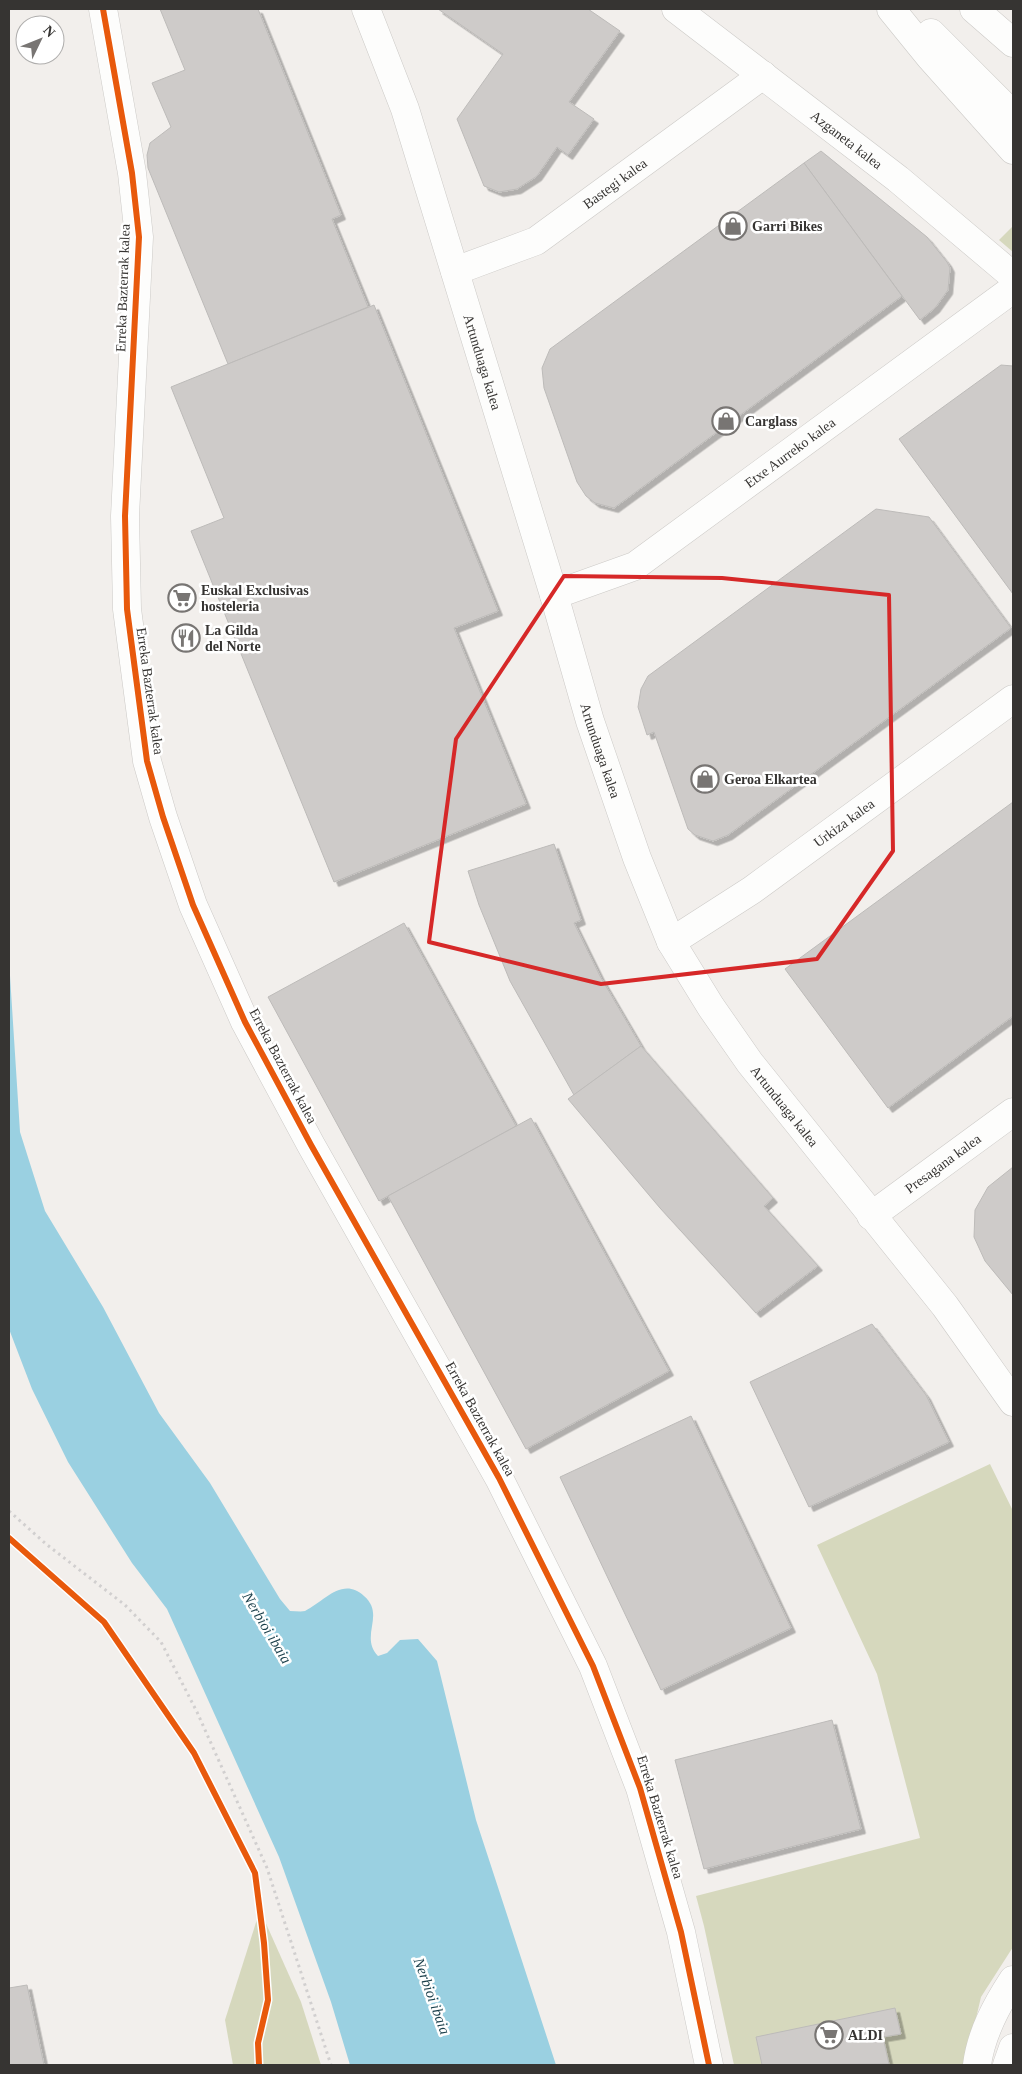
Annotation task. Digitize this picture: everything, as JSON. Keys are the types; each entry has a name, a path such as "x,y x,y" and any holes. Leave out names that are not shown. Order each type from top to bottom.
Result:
{"main road":[{"name":"Erreka Bazterrak kalea","path":"103,9 132,173 139,237 126,516 127,609 147,761 163,818 193,905 245,1022 311,1145 499,1478 593,1666 640,1788 681,1932 709,2065"},
{"name":"Artunduaga kalea","path":"366,9 405,110 554,595 590,721 637,858 671,942 711,1007 750,1062 871,1216 945,1306 1013,1402"},
{"name":"Azganeta kalea","path":"676,9 898,179 1013,276"},
{"path":"891,9 943,72 1013,150"},
{"path":"907,9 1013,115"},
{"path":"974,9 1013,43"},
{"name":"Bastegi kalea","path":"455,271 536,241 763,75"},
{"name":"Etxe Aurreko kalea","path":"554,595 635,566 1013,289"},
{"name":"Urkiza kalea","path":"671,942 752,890 1013,698"},
{"name":"Presagana kalea","path":"871,1216 1013,1112"},
{"path":"977,2065 979,2051 997,2004 1013,1980"},
{"path":"1007,2065 1013,2048"}],"path":[{"path":"9,1510 46,1544 125,1605 161,1642 197,1712 267,1868 331,2065"}],"highlighted area":[{"path":"564,576 722,578 889,595 893,851 817,959 601,984 429,942 456,739"}],"green space":[{"path":"1013,226 1013,252 999,240"},
{"path":"990,1464 1013,1511 1013,1947 981,1997 965,2065 734,2065 696,1896 920,1838 877,1674 817,1545"},
{"path":"260,1910 301,2002 321,2065 233,2065 225,2020"}],"water":[{"name":"Nerbioi ibaia","path":"9,960 20,1132 45,1211 103,1307 159,1413 210,1483 280,1599 290,1611 305,1611 341,1590 356,1591 370,1603 373,1611 371,1641 378,1656 387,1653 400,1640 418,1639 437,1661 476,1820 556,2065 350,2065 331,2002 279,1857 167,1609 132,1563 68,1462 32,1389 9,1329"}],"building":[{"path":"160,9 258,9 341,215 332,219 368,307 228,364 148,168 147,155 150,143 171,127 152,83 185,70"},
{"path":"438,9 588,9 620,31 569,102 594,119 568,155 557,147 537,176 517,189 499,192 484,186 457,119 503,54"},
{"path":"821,151 927,237 947,262 950,268 948,290 935,308 920,320 804,163"},
{"path":"804,163 902,296 614,508 595,503 586,496 577,482 544,388 542,368 550,349"},
{"path":"374,305 498,611 454,628 526,804 334,882 191,531 224,518 171,387"},
{"path":"1001,365 1013,366 1013,594 899,439"},
{"path":"876,509 929,517 1011,628 728,835 713,841 695,835 688,829 654,732 647,735 638,707 641,689 648,676"},
{"path":"1013,802 1013,1016 888,1108 785,969"},
{"path":"554,844 581,920 574,923 600,976 641,1046 574,1095 510,981 479,905 468,871"},
{"path":"404,923 516,1126 379,1201 268,997"},
{"path":"641,1046 773,1198 764,1206 818,1266 756,1313 660,1208 568,1099"},
{"path":"531,1118 669,1371 526,1449 388,1196"},
{"path":"1013,1167 1013,1295 985,1261 974,1237 975,1210 988,1187"},
{"path":"872,1324 926,1395 949,1442 809,1507 750,1382"},
{"path":"691,1416 791,1628 661,1690 560,1477"},
{"path":"832,1720 861,1829 704,1869 675,1760"},
{"path":"27,1985 44,2065 9,2065 9,1988"},
{"name":"ALDI","path":"895,2008 901,2034 883,2037 889,2064 762,2065 756,2037"}],"cycle path":[{"path":"103,9 132,173 139,237 125,516 127,609 147,761 163,817 193,905 245,1022 311,1145 499,1478 593,1666 640,1788 681,1932 709,2065"},
{"path":"9,1538 104,1622 194,1753 255,1873 264,1943 268,2000 258,2043 259,2065"}],"place":[{"name":"Garri Bikes","path":"733,226"},
{"name":"Carglass","path":"726,421"},
{"name":"Euskal Exclusivas hosteleria","path":"182,598"},
{"name":"La Gilda del Norte","path":"186,638"},
{"name":"Geroa Elkartea","path":"705,779"},
{"name":"ALDI","path":"829,2035"}]}
